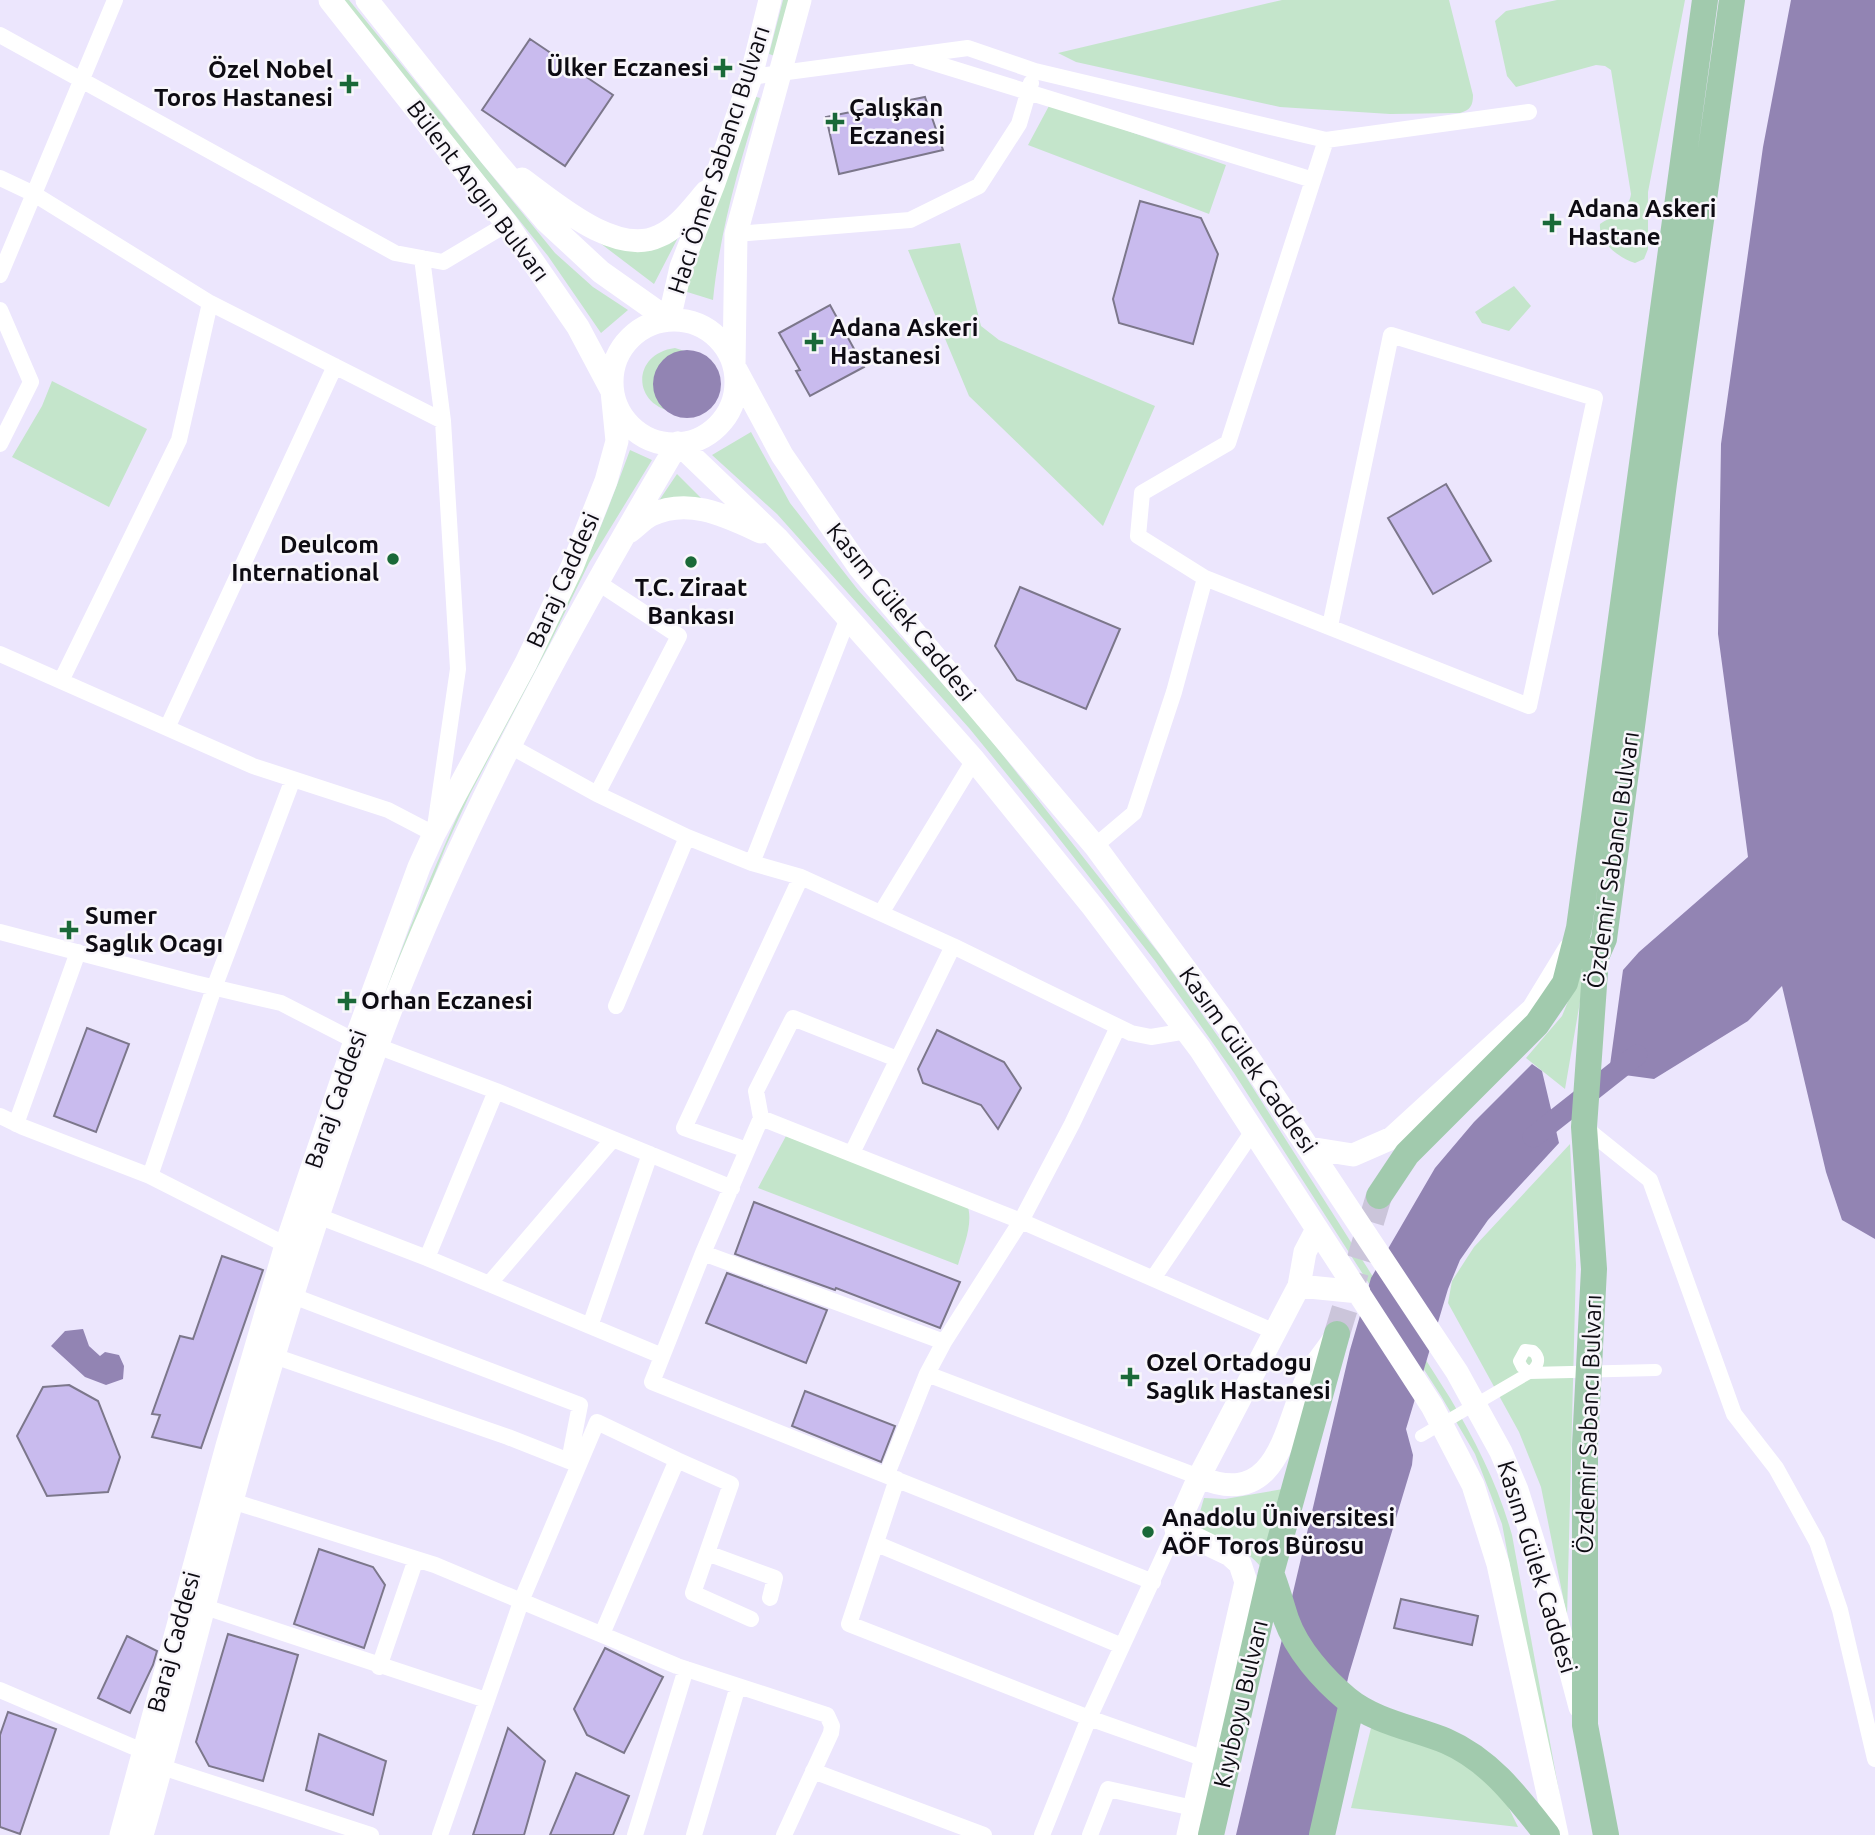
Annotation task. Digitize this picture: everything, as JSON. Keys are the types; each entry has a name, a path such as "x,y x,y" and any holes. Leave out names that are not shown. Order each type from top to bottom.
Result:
{"main road":[{"name":"Bülent Angın Bulvarı","path":"330,0 507,224 578,327 612,391"},
{"name":"Bülent Angın Bulvarı","path":"367,0 546,222 601,272 669,320"},
{"name":"Hacı Ömer Sabancı Bulvarı","path":"669,320 681,267 751,77 770,0"},
{"name":"Hacı Ömer Sabancı Bulvarı","path":"734,366 736,234 800,0"},
{"name":"Özdemir Sabancı Bulvarı","path":"1379,1196 1406,1154 1536,1024 1565,983 1577,936 1654,388 1704,0"},
{"name":"Özdemir Sabancı Bulvarı","path":"1585,1726 1585,1445 1594,1269 1584,1127 1596,957 1604,939 1664,483 1732,0"},
{"path":"491,156 601,233 644,242 662,236 714,183"},
{"path":"669,320 690,322 710,331 725,346 734,366 736,387 730,408 724,417 702,437 678,443 664,443 646,437 630,425 618,409 612,391 613,371 619,353 631,337 648,325 669,320"},
{"name":"Kasım Gülek Caddesi","path":"734,366 782,455 859,567 1095,846 1230,1030 1457,1372 1502,1452 1517,1490 1585,1726 1606,1835"},
{"name":"Baraj Caddesi","path":"121,1835 153,1760 205,1607 232,1501 318,1216 366,1043 434,834 526,663 572,566 606,481 617,441 612,391"},
{"name":"Baraj Caddesi","path":"142,1835 153,1760 227,1446 286,1245 366,1043 510,746 597,583 678,443"},
{"name":"Kasım Gülek Caddesi","path":"678,443 777,538 974,760 1093,907 1187,1031 1433,1406 1473,1485 1486,1522 1498,1564 1557,1835"},
{"path":"622,538 650,516 681,506 717,512 777,538"},
{"path":"1310,1148 1353,1155 1392,1138 1533,1009 1577,936"},
{"path":"1188,1835 1246,1582 1240,1564 1230,1555 1176,1529 1199,1478 1298,1286 1305,1252 1317,1229"},
{"path":"1298,1286 1359,1292"},
{"path":"1199,1478 1216,1485 1235,1487 1255,1480 1273,1464 1308,1375 1337,1334"},
{"path":"1337,1334 1271,1573 1287,1621 1311,1661 1350,1701 1382,1718 1466,1751 1501,1779 1546,1835"},
{"name":"Kıyıboyu Bulvarı","path":"1211,1835 1271,1573"},
{"path":"1322,1835 1350,1701"}],"street":[{"path":"0,273 115,0"},
{"path":"0,35 395,253 443,262 507,224"},
{"path":"751,77 968,48 1035,71 1326,140 1529,112"},
{"path":"912,56 1313,180"},
{"path":"736,234 910,220 979,186 1019,124 1035,71"},
{"path":"1326,140 1228,443 1142,493 1138,536 1205,578 1529,706 1595,398 1391,335 1331,626"},
{"path":"0,178 34,194 210,303 443,421"},
{"path":"0,654 253,766 388,810 434,834 458,669 443,421 422,258"},
{"path":"61,681 179,440 210,303"},
{"path":"0,311 31,382 0,444"},
{"path":"167,728 335,366"},
{"path":"1095,846 1135,813 1174,692 1205,578"},
{"path":"597,583 679,636 597,793"},
{"path":"752,863 848,618"},
{"path":"510,746 687,837 752,863 801,877 953,946 1118,1027 1151,1037 1187,1031"},
{"path":"881,914 974,760"},
{"path":"150,1176 214,988 293,779"},
{"path":"617,1006 687,837"},
{"path":"747,1150 684,1128 801,877"},
{"path":"0,932 281,1003 366,1043 496,1091 732,1188"},
{"path":"852,1153 953,946"},
{"path":"16,1124 78,953"},
{"path":"897,1059 793,1018 755,1091 761,1118 652,1382 1153,1582"},
{"path":"1118,1027 1072,1124 1021,1220 944,1342 927,1374 892,1476 877,1544 849,1624 1089,1718 1205,1759"},
{"path":"427,1258 496,1091"},
{"path":"0,1116 150,1176 286,1245"},
{"path":"761,1118 1021,1220 1275,1332"},
{"path":"1584,1127 1650,1180 1734,1414 1776,1468 1817,1542 1840,1610 1875,1759"},
{"path":"1154,1277 1253,1131"},
{"path":"489,1284 613,1139"},
{"path":"590,1326 650,1154"},
{"path":"318,1216 427,1258 662,1356"},
{"path":"703,1253 944,1342"},
{"path":"274,1356 508,1437 569,1461 580,1405 293,1296"},
{"path":"1421,1436 1530,1373 1656,1370"},
{"path":"927,1374 1199,1478"},
{"path":"440,1835 522,1600 597,1422 731,1484 693,1593 751,1619"},
{"path":"602,1634 677,1460"},
{"path":"232,1501 416,1559 686,1669 827,1715 832,1726 831,1733 784,1835"},
{"path":"1042,1835 1089,1718 1176,1529"},
{"path":"877,1544 1122,1646"},
{"path":"707,1553 775,1578 770,1598"},
{"path":"380,1667 416,1559"},
{"path":"205,1607 486,1700"},
{"path":"635,1835 686,1669"},
{"path":"694,1835 738,1686"},
{"path":"0,1690 153,1760 371,1835"},
{"path":"813,1771 984,1835"},
{"path":"1090,1835 1108,1788 1193,1808"}],"green space":[{"path":"342,0 349,0 555,253 593,287 628,310 601,333 548,256"},
{"path":"783,0 789,0 775,56 769,54"},
{"path":"1282,0 1449,0 1473,95 1472,105 1460,113 1390,114 1280,107 1076,62 1058,53"},
{"path":"1557,0 1685,0 1648,192 1648,249 1644,259 1635,263 1611,248 1600,231 1600,224 1623,208 1630,200 1631,194 1611,70 1596,65 1516,87 1507,76 1495,21 1506,11"},
{"path":"753,96 760,98 731,198 720,248 713,300 684,291"},
{"path":"1050,104 1226,165 1209,214 1028,145"},
{"path":"684,226 654,284 596,240"},
{"path":"960,243 981,326 999,340 1155,406 1103,526 969,396 908,250"},
{"path":"1514,286 1531,306 1509,331 1482,323 1475,312"},
{"path":"675,348 694,354 677,412 662,408 651,401 642,381 650,360 660,352"},
{"path":"52,381 147,429 109,507 12,457 42,406"},
{"path":"751,432 790,503 858,590 976,721 1161,956 1241,1069 1450,1398 1486,1464 1512,1535 1567,1835 1561,1835 1502,1524 1475,1454 1441,1396 1234,1073 1155,961 969,728 777,514 712,455"},
{"path":"630,450 652,460 589,563 446,846 383,1005 273,1324 375,1020 421,901 479,771 585,563"},
{"path":"677,474 703,500 654,508"},
{"path":"1611,751 1583,984 1565,1089 1526,1058 1562,1016 1576,982"},
{"path":"786,1136 968,1207 968,1229 958,1265 758,1188"},
{"path":"1570,1144 1576,1265 1567,1617 1541,1487 1519,1432 1448,1303 1452,1281 1474,1247"},
{"path":"1283,1489 1263,1569 1248,1554 1232,1545 1194,1533 1204,1498 1225,1499"},
{"path":"1371,1728 1452,1750 1504,1798 1518,1827 1351,1808"}],"shaded area":[{"path":"1791,0 1875,0 1875,1239 1842,1220 1826,1172 1782,986 1748,1021 1654,1079 1617,1074 1610,1065 1623,970 1639,952 1748,857 1718,634 1721,444 1763,147"},
{"path":"687,350 700,353 711,360 718,371 721,384 718,397 711,408 700,415 687,418 674,415 663,408 656,397 653,384 656,371 663,360 674,353"},
{"path":"1532,1064 1542,1071 1559,1143 1488,1220 1460,1260 1448,1289 1406,1429 1413,1455 1412,1465 1349,1674 1311,1835 1236,1835 1350,1350 1371,1278 1435,1168 1474,1122"},
{"path":"83,1329 89,1346 100,1356 105,1352 119,1355 124,1366 123,1379 106,1385 85,1377 51,1346 65,1331"}],"building":[{"path":"530,39 613,95 565,166 482,110"},
{"path":"925,97 943,150 839,174 826,117"},
{"path":"1140,201 1201,218 1218,254 1193,344 1119,323 1113,299"},
{"path":"830,305 864,367 810,396 796,371 800,370 779,333"},
{"path":"1446,484 1491,561 1433,594 1388,518"},
{"path":"1020,587 1120,629 1086,709 1017,680 995,646"},
{"path":"87,1028 129,1044 96,1132 54,1116"},
{"path":"937,1030 1004,1062 1021,1088 998,1129 981,1105 923,1083 918,1069"},
{"path":"754,1202 960,1282 940,1328 836,1288 835,1290 735,1254"},
{"path":"222,1256 263,1270 201,1448 152,1437 160,1415 152,1414 180,1336 193,1339"},
{"path":"727,1273 827,1310 806,1363 706,1323"},
{"path":"69,1385 98,1401 120,1457 108,1492 47,1496 17,1436 43,1387"},
{"path":"805,1391 895,1426 881,1462 792,1426"},
{"path":"319,1549 373,1567 385,1585 364,1648 294,1624"},
{"path":"1401,1599 1478,1616 1472,1645 1394,1628"},
{"path":"228,1634 298,1655 263,1781 209,1766 196,1742"},
{"path":"127,1636 157,1651 130,1713 98,1698"},
{"path":"605,1648 663,1677 624,1753 587,1735 574,1709"},
{"path":"8,1712 56,1729 20,1834 0,1827 0,1735"},
{"path":"508,1728 545,1761 524,1835 473,1835"},
{"path":"319,1734 386,1761 373,1815 306,1790"},
{"path":"576,1773 629,1796 613,1835 550,1835"}],"waterway":[{"path":"1533,1137 1637,1055"}],"tunnel":[{"path":"1337,1334 1379,1196"}],"place":[{"name":"Ülker Eczanesi","path":"723,68"},
{"name":"Özel Nobel Toros Hastanesi","path":"349,84"},
{"name":"Çalışkan Eczanesi","path":"835,122"},
{"name":"Adana Askeri Hastane","path":"1552,223"},
{"name":"Adana Askeri Hastanesi","path":"814,342"},
{"name":"Deulcom International","path":"393,559"},
{"name":"T.C. Ziraat Bankası","path":"691,562"},
{"name":"Sumer Saglık Ocagı","path":"69,930"},
{"name":"Orhan Eczanesi","path":"347,1001"},
{"name":"Ozel Ortadogu Saglık Hastanesi","path":"1130,1377"},
{"name":"Anadolu Üniversitesi AÖF Toros Bürosu","path":"1148,1532"}]}
